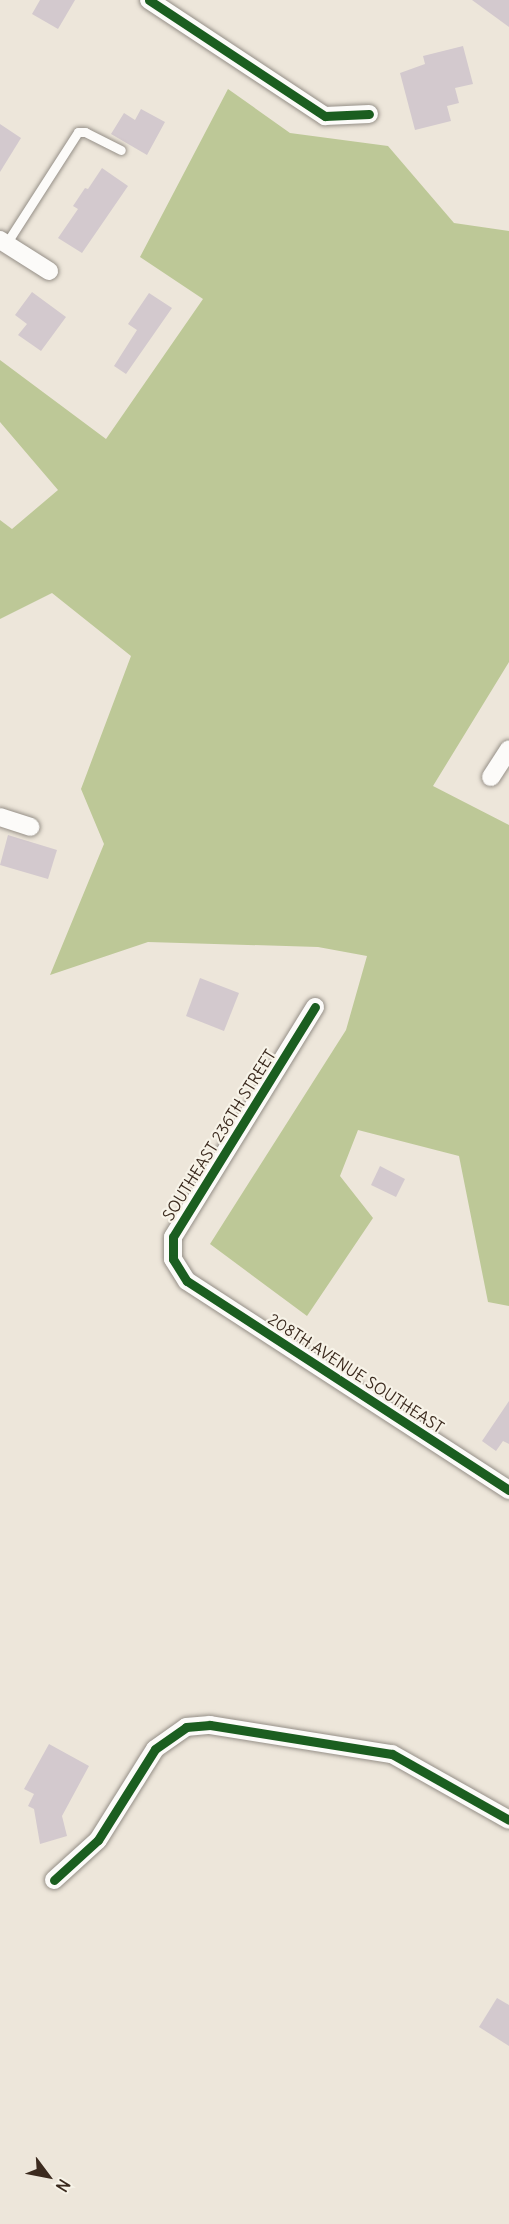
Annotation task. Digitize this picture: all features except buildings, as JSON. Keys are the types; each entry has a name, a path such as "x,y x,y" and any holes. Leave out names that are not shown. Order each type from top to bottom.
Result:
{"street":[{"path":"148,0 325,116 369,114"},
{"path":"3,242 49,272"},
{"path":"492,777 509,749"},
{"path":"0,817 30,827"},
{"name":"SOUTHEAST 236TH STREET","path":"187,1281 173,1259 173,1237 315,1007"},
{"name":"208TH AVENUE SOUTHEAST","path":"187,1281 509,1490"},
{"path":"54,1880 98,1840 155,1749 186,1727 210,1725 392,1754 509,1820"}],"lane":[{"path":"3,242 78,132 85,132 121,150"}],"green space":[{"path":"228,89 290,133 388,146 454,223 509,231 509,662 433,786 509,825 509,1306 488,1302 459,1156 358,1130 340,1176 373,1218 307,1316 210,1244 346,1030 367,956 318,947 148,942 50,975 104,844 81,789 131,656 52,593 0,619 0,520 12,529 58,490 0,422 0,360 106,439 203,299 140,257"}],"cycle path":[{"path":"149,0 325,116 369,114"},
{"path":"315,1007 173,1237 173,1259 187,1281 509,1490"},
{"path":"54,1880 98,1840 155,1749 186,1727 210,1725 392,1754 509,1820"}]}
